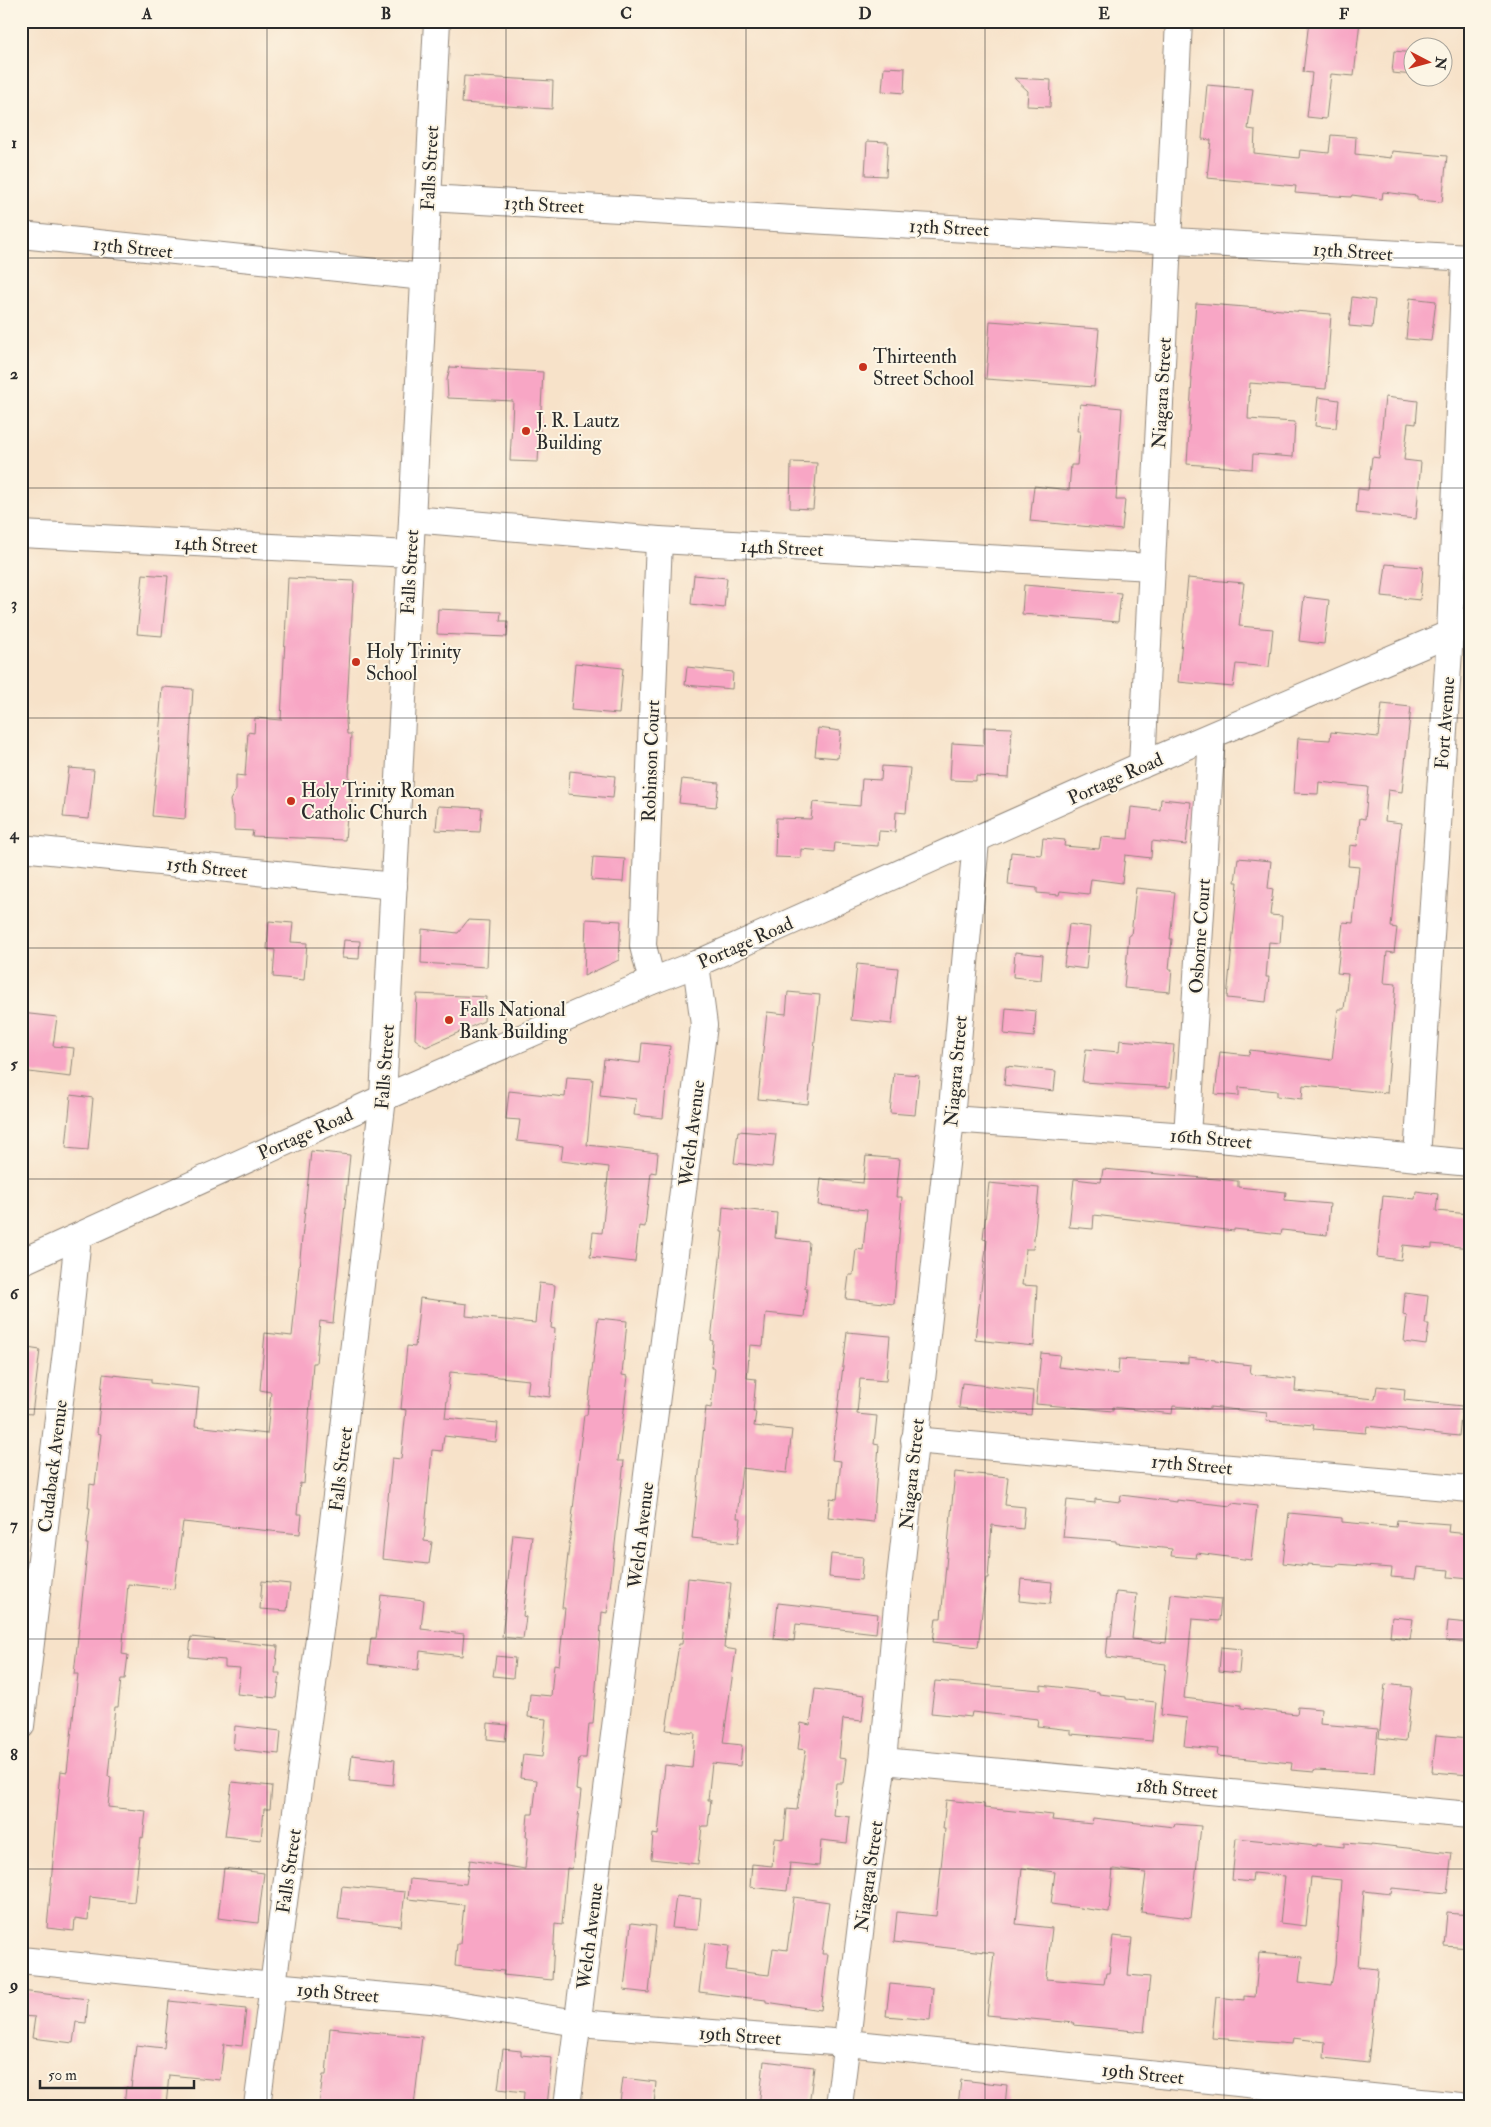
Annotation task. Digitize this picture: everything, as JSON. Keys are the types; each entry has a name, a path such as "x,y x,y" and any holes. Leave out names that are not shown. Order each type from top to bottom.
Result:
{"street":[{"name":"Falls Street","path":"257,2106 323,1613 383,1098 437,21"},
{"name":"Niagara Street","path":"1142,765 1180,21"},
{"name":"13th Street","path":"428,198 1468,258"},
{"name":"13th Street","path":"21,235 424,277"},
{"name":"Fort Avenue","path":"1418,1158 1460,629 1468,258"},
{"name":"14th Street","path":"412,520 659,540 1152,567"},
{"name":"14th Street","path":"21,534 410,554"},
{"name":"Robinson Court","path":"652,981 643,946 659,540"},
{"name":"Portage Road","path":"21,1262 383,1098 652,981 696,964 976,841 1142,765 1460,629"},
{"name":"Osborne Court","path":"1187,1136 1212,736"},
{"name":"Niagara Street","path":"838,2106 884,1761 914,1440 951,1119 976,841"},
{"name":"15th Street","path":"21,848 394,886"},
{"name":"Welch Avenue","path":"568,2106 704,1025 696,964"},
{"name":"16th Street","path":"951,1119 1187,1136 1470,1163"},
{"name":"Cudaback Avenue","path":"21,1726 78,1236"},
{"name":"17th Street","path":"914,1440 1470,1489"},
{"name":"18th Street","path":"884,1761 1470,1815"},
{"name":"19th Street","path":"21,1960 431,2000 578,2023 847,2043 1460,2106"}],"building":[{"path":"1309,21 1360,21 1354,76 1331,74 1326,119 1307,117 1312,73 1303,72"},
{"path":"1394,51 1404,52 1404,74 1392,73"},
{"path":"884,67 905,68 904,93 882,91"},
{"path":"464,76 553,81 552,109 462,103"},
{"path":"1014,78 1051,80 1050,107 1027,106 1028,91"},
{"path":"1207,85 1253,89 1248,129 1255,130 1254,153 1299,158 1300,150 1329,153 1331,135 1356,137 1355,154 1391,158 1392,151 1447,156 1442,202 1417,200 1417,196 1383,192 1382,199 1352,195 1351,197 1295,193 1296,186 1207,178 1211,140 1202,139"},
{"path":"867,141 888,142 886,176 865,175"},
{"path":"1352,297 1375,300 1372,328 1349,326"},
{"path":"1410,298 1436,301 1431,341 1406,339"},
{"path":"1196,303 1331,314 1326,389 1250,383 1248,419 1295,422 1293,457 1253,454 1252,469 1187,464 1192,378 1190,378"},
{"path":"990,321 1099,329 1094,387 986,379"},
{"name":"J. R. Lautz Building","path":"450,367 543,372 538,462 510,461 513,401 448,398 447,380"},
{"path":"1318,397 1339,400 1336,428 1315,426"},
{"path":"1385,397 1418,401 1416,424 1408,423 1404,460 1421,462 1416,519 1356,513 1358,489 1368,490 1372,457 1379,458"},
{"path":"1080,404 1122,408 1116,500 1125,500 1122,530 1030,521 1034,486 1069,490 1071,465 1077,465 1080,431 1077,431"},
{"path":"791,462 817,463 813,509 790,508"},
{"path":"1386,564 1423,567 1420,600 1382,596"},
{"path":"143,574 168,576 162,636 137,634"},
{"path":"694,575 727,578 724,608 691,604"},
{"path":"288,578 354,581 346,722 347,734 351,734 348,798 352,798 351,818 347,817 345,840 252,836 253,831 234,830 234,816 230,800 236,790 236,775 245,776 248,732 254,733 255,718 281,720"},
{"path":"1188,578 1244,583 1239,626 1273,629 1269,667 1236,664 1233,687 1178,682"},
{"path":"1024,585 1121,593 1118,622 1022,614"},
{"path":"1304,597 1329,600 1324,644 1299,641"},
{"path":"438,609 501,612 500,621 508,621 507,637 437,634"},
{"path":"575,663 623,668 619,714 571,710"},
{"path":"687,667 733,672 732,689 685,685"},
{"path":"162,687 193,689 185,819 152,816 162,714 160,714"},
{"path":"1382,704 1411,707 1402,792 1388,790 1385,821 1401,823 1391,927 1397,928 1394,953 1387,952 1384,983 1396,984 1387,1093 1303,1085 1302,1099 1277,1096 1277,1091 1239,1087 1239,1096 1215,1094 1220,1052 1249,1055 1250,1050 1332,1060 1338,1009 1344,1009 1348,974 1337,973 1343,922 1353,923 1359,867 1348,866 1350,845 1357,846 1360,818 1365,819 1368,787 1319,782 1318,794 1294,793 1298,738 1330,740 1331,732 1378,737"},
{"path":"984,727 1012,728 1009,778 976,776 976,781 950,780 952,743 984,745"},
{"path":"818,728 841,731 838,758 815,756"},
{"path":"882,766 910,768 906,813 896,812 895,832 879,831 878,846 835,843 834,852 801,849 801,858 775,857 776,818 811,819 813,802 860,806 862,779 881,780"},
{"path":"69,768 94,770 89,819 63,817"},
{"path":"570,771 615,776 613,798 568,794"},
{"path":"682,779 719,783 716,807 679,803"},
{"path":"1161,799 1191,802 1186,845 1152,841 1151,858 1125,855 1122,883 1091,879 1089,894 1060,891 1059,895 1037,893 1037,888 1008,885 1011,852 1041,855 1043,838 1065,840 1064,846 1099,849 1101,837 1128,839 1131,807 1160,810"},
{"path":"438,806 482,808 480,832 436,830"},
{"path":"593,857 625,859 623,882 591,880"},
{"path":"1238,858 1271,861 1268,888 1273,889 1270,915 1282,916 1280,943 1269,942 1266,977 1269,977 1266,1002 1227,998 1238,882 1235,882"},
{"path":"1136,888 1175,892 1170,939 1172,939 1169,969 1172,969 1170,992 1124,988"},
{"path":"586,919 621,921 619,960 584,976"},
{"path":"468,920 489,921 487,967 421,963 422,929 458,933"},
{"path":"269,921 293,923 291,942 307,943 304,980 273,977 275,950 267,949"},
{"path":"1069,924 1090,927 1086,969 1064,966"},
{"path":"344,940 360,941 359,959 342,958"},
{"path":"1015,952 1043,955 1041,980 1013,977"},
{"path":"857,964 898,968 892,1024 851,1020"},
{"path":"788,992 820,995 808,1104 758,1099 767,1012 786,1014"},
{"name":"Falls National Bank Building","path":"417,994 486,997 484,1021 426,1047 415,1039"},
{"path":"1006,1008 1036,1011 1034,1037 1004,1034"},
{"path":"21,1013 57,1017 53,1046 74,1048 71,1077 21,1071"},
{"path":"1120,1040 1174,1045 1170,1087 1082,1082 1086,1049 1119,1052"},
{"path":"642,1043 670,1046 663,1118 634,1115 636,1099 600,1095 604,1059 640,1063"},
{"path":"1006,1066 1056,1071 1054,1091 1004,1085"},
{"path":"894,1073 919,1075 915,1115 890,1113"},
{"path":"567,1077 593,1079 587,1145 658,1153 656,1173 651,1172 645,1227 639,1226 635,1262 590,1257 593,1232 602,1233 609,1167 561,1161 563,1146 517,1141 520,1120 506,1119 509,1091 565,1097"},
{"path":"71,1095 93,1098 88,1150 66,1148"},
{"path":"738,1131 776,1134 772,1167 734,1163"},
{"path":"311,1151 350,1155 333,1323 320,1321 316,1363 313,1363 304,1484 300,1483 297,1514 302,1514 300,1534 183,1522 174,1589 128,1584 122,1654 128,1655 125,1679 121,1679 118,1707 115,1707 108,1776 111,1777 108,1807 146,1811 143,1838 141,1837 134,1902 90,1897 88,1920 75,1918 74,1931 47,1928 61,1771 67,1772 78,1674 74,1674 88,1544 86,1544 90,1508 88,1508 90,1484 95,1485 101,1434 97,1433 103,1374 151,1379 151,1383 199,1388 195,1426 267,1434 271,1392 260,1390 265,1333 292,1336"},
{"path":"866,1156 900,1159 896,1197 902,1197 894,1304 846,1299 849,1275 853,1275 856,1249 863,1250 867,1210 818,1205 821,1179 863,1183"},
{"path":"1103,1169 1238,1181 1238,1187 1286,1192 1285,1200 1330,1204 1327,1235 1282,1230 1281,1234 1234,1229 1234,1231 1094,1215 1093,1229 1069,1227 1074,1179 1101,1182"},
{"path":"989,1183 1039,1188 1033,1249 1026,1249 1022,1285 1037,1286 1034,1346 975,1340 987,1240 983,1239"},
{"path":"1416,1191 1438,1194 1436,1211 1470,1214 1470,1248 1432,1244 1432,1248 1403,1245 1401,1260 1377,1257 1383,1196 1415,1199"},
{"path":"723,1207 777,1213 775,1238 809,1242 804,1317 766,1313 763,1346 750,1345 747,1378 756,1379 753,1412 756,1412 754,1426 792,1430 787,1473 742,1468 737,1518 741,1518 738,1543 692,1538 706,1407 711,1408 715,1368 711,1368 713,1341 711,1340 723,1232 721,1232"},
{"path":"539,1283 555,1285 551,1328 555,1329 550,1397 527,1394 529,1380 450,1372 445,1418 498,1423 496,1442 444,1436 442,1451 432,1450 424,1541 432,1542 429,1564 382,1559 392,1458 401,1459 406,1410 401,1409 407,1346 415,1347 420,1298 467,1304 466,1316 535,1323"},
{"path":"1405,1293 1428,1296 1425,1324 1429,1324 1426,1345 1404,1342 1407,1316 1403,1315"},
{"path":"598,1318 627,1321 622,1375 628,1376 618,1461 624,1461 607,1613 602,1612 593,1724 589,1724 586,1758 579,1758 576,1790 581,1791 572,1869 567,1868 562,1925 555,1924 552,1980 503,1975 504,1971 455,1966 457,1944 460,1944 464,1905 408,1899 410,1879 466,1884 470,1860 525,1869 528,1814 533,1814 537,1780 520,1778 523,1755 542,1757 546,1719 528,1717 530,1694 551,1696 554,1664 559,1665 565,1608 562,1608 579,1456 584,1415 587,1415"},
{"path":"847,1332 890,1336 886,1381 860,1379 857,1414 877,1416 874,1444 879,1445 873,1522 828,1517 830,1498 837,1499 841,1461 832,1460"},
{"path":"21,1347 40,1350 32,1414 21,1413"},
{"path":"1041,1353 1060,1355 1058,1367 1118,1374 1119,1359 1188,1363 1188,1357 1251,1365 1250,1374 1296,1379 1295,1391 1375,1399 1377,1386 1405,1389 1404,1400 1462,1406 1459,1436 1367,1426 1366,1433 1313,1429 1314,1425 1266,1421 1267,1413 1210,1407 1210,1409 1173,1406 1172,1414 1113,1407 1113,1411 1036,1404"},
{"path":"962,1383 1033,1391 1031,1415 959,1408"},
{"path":"955,1472 1008,1477 1005,1505 1025,1507 1023,1529 992,1525 988,1578 986,1578 978,1647 933,1642 936,1618 941,1618"},
{"path":"1121,1495 1177,1502 1177,1500 1231,1506 1232,1503 1257,1506 1251,1560 1197,1553 1196,1558 1171,1556 1172,1549 1116,1543 1116,1541 1063,1537 1067,1500 1095,1503 1095,1499 1120,1502"},
{"path":"1289,1513 1342,1518 1342,1522 1396,1527 1397,1520 1449,1524 1448,1532 1470,1534 1470,1579 1448,1577 1449,1570 1417,1567 1415,1579 1391,1577 1392,1568 1337,1564 1337,1566 1307,1564 1307,1566 1283,1563"},
{"path":"513,1534 532,1536 523,1616 526,1617 523,1639 502,1637"},
{"path":"831,1554 863,1557 861,1580 829,1577"},
{"path":"688,1578 731,1583 724,1648 736,1650 723,1743 742,1745 740,1766 712,1763 708,1800 711,1800 708,1826 702,1826 698,1864 651,1859 653,1834 658,1835 665,1765 692,1768 695,1733 666,1730 679,1644 682,1644"},
{"path":"1021,1579 1052,1582 1050,1604 1019,1601"},
{"path":"262,1581 290,1584 287,1611 260,1609"},
{"path":"1116,1592 1137,1594 1132,1639 1166,1643 1171,1594 1221,1599 1219,1621 1192,1619 1184,1698 1241,1705 1241,1708 1297,1714 1298,1707 1321,1709 1320,1724 1378,1729 1374,1773 1291,1770 1292,1763 1217,1756 1218,1749 1184,1746 1187,1718 1161,1715 1166,1664 1106,1657 1108,1636 1111,1636"},
{"path":"381,1595 424,1600 421,1629 464,1634 462,1656 420,1651 418,1670 368,1664 371,1638 376,1638"},
{"path":"778,1603 878,1614 876,1633 796,1624 794,1641 774,1639"},
{"path":"1392,1617 1413,1619 1410,1639 1390,1637"},
{"path":"1448,1621 1469,1623 1466,1643 1446,1641"},
{"path":"191,1637 278,1646 275,1673 280,1673 277,1698 237,1694 240,1668 225,1667 225,1660 189,1657"},
{"path":"1221,1647 1241,1649 1239,1673 1219,1671"},
{"path":"496,1656 515,1658 513,1678 493,1676"},
{"path":"935,1681 1041,1690 1041,1685 1099,1692 1099,1694 1126,1697 1126,1699 1156,1702 1152,1741 1071,1734 1071,1730 1037,1726 1038,1719 972,1712 971,1717 931,1713"},
{"path":"1385,1684 1412,1687 1406,1741 1379,1738"},
{"path":"815,1689 865,1695 862,1721 843,1719 839,1758 846,1759 843,1783 836,1783 833,1815 850,1817 847,1843 821,1840 819,1866 790,1863 787,1891 750,1887 752,1864 772,1866 775,1838 784,1839 787,1809 797,1810 806,1750 798,1749 801,1723 810,1725"},
{"path":"488,1723 507,1725 505,1741 487,1739"},
{"path":"235,1726 281,1731 279,1754 233,1749"},
{"path":"1436,1735 1470,1738 1470,1775 1432,1772"},
{"path":"352,1755 395,1760 393,1785 349,1781"},
{"path":"232,1782 272,1786 270,1809 264,1809 261,1840 225,1836"},
{"path":"946,1800 984,1804 984,1808 1053,1815 1052,1820 1092,1824 1093,1818 1174,1827 1175,1824 1201,1826 1191,1918 1141,1912 1146,1873 1113,1869 1109,1912 1051,1904 1055,1872 1022,1868 1016,1924 1052,1928 1046,1979 1104,1984 1106,1973 1109,1973 1113,1936 1132,1938 1128,1975 1150,1977 1144,2032 1074,2025 1075,2023 987,2015 994,1953 894,1942 897,1912 936,1916"},
{"path":"1236,1838 1317,1846 1317,1844 1344,1847 1344,1843 1371,1844 1452,1853 1447,1893 1392,1888 1391,1894 1364,1891 1358,1967 1378,1969 1368,2063 1324,2058 1325,2042 1293,2038 1292,2044 1212,2038 1216,1997 1244,2000 1244,1996 1255,1997 1259,1953 1302,1957 1299,1982 1331,1986 1335,1964 1341,1880 1311,1877 1306,1926 1280,1923 1285,1876 1253,1873 1252,1882 1232,1880"},
{"path":"224,1868 264,1873 258,1923 218,1918"},
{"path":"342,1886 405,1892 401,1926 338,1919"},
{"path":"676,1896 701,1899 698,1930 672,1928"},
{"path":"794,1897 829,1902 822,1954 828,1954 821,2010 766,2002 766,2000 699,1992 705,1943 729,1946 726,1970 769,1975 773,1948 787,1950"},
{"path":"1447,1913 1470,1915 1470,1948 1444,1946"},
{"path":"631,1923 656,1926 649,1993 624,1990"},
{"path":"890,1984 933,1988 930,2020 886,2016"},
{"path":"21,1991 88,1999 86,2023 76,2022 73,2043 32,2038 35,2017 21,2016"},
{"path":"169,2001 246,2009 242,2046 224,2044 220,2080 169,2075 166,2106 124,2106 126,2087 131,2088 136,2045 164,2048"},
{"path":"330,2028 422,2037 414,2106 319,2106 323,2075 326,2075"},
{"path":"503,2049 521,2051 521,2055 552,2058 547,2106 523,2106 524,2092 498,2089"},
{"path":"764,2061 814,2067 809,2106 759,2106"},
{"path":"623,2078 656,2082 654,2105 620,2102"},
{"path":"961,2080 1007,2085 1005,2106 958,2106"}],"place":[{"name":"Thirteenth Street School","path":"863,367"},
{"name":"J. R. Lautz Building","path":"526,431"},
{"name":"Holy Trinity School","path":"356,662"},
{"name":"Holy Trinity Roman Catholic Church","path":"291,801"},
{"name":"Falls National Bank Building","path":"449,1020"}]}
